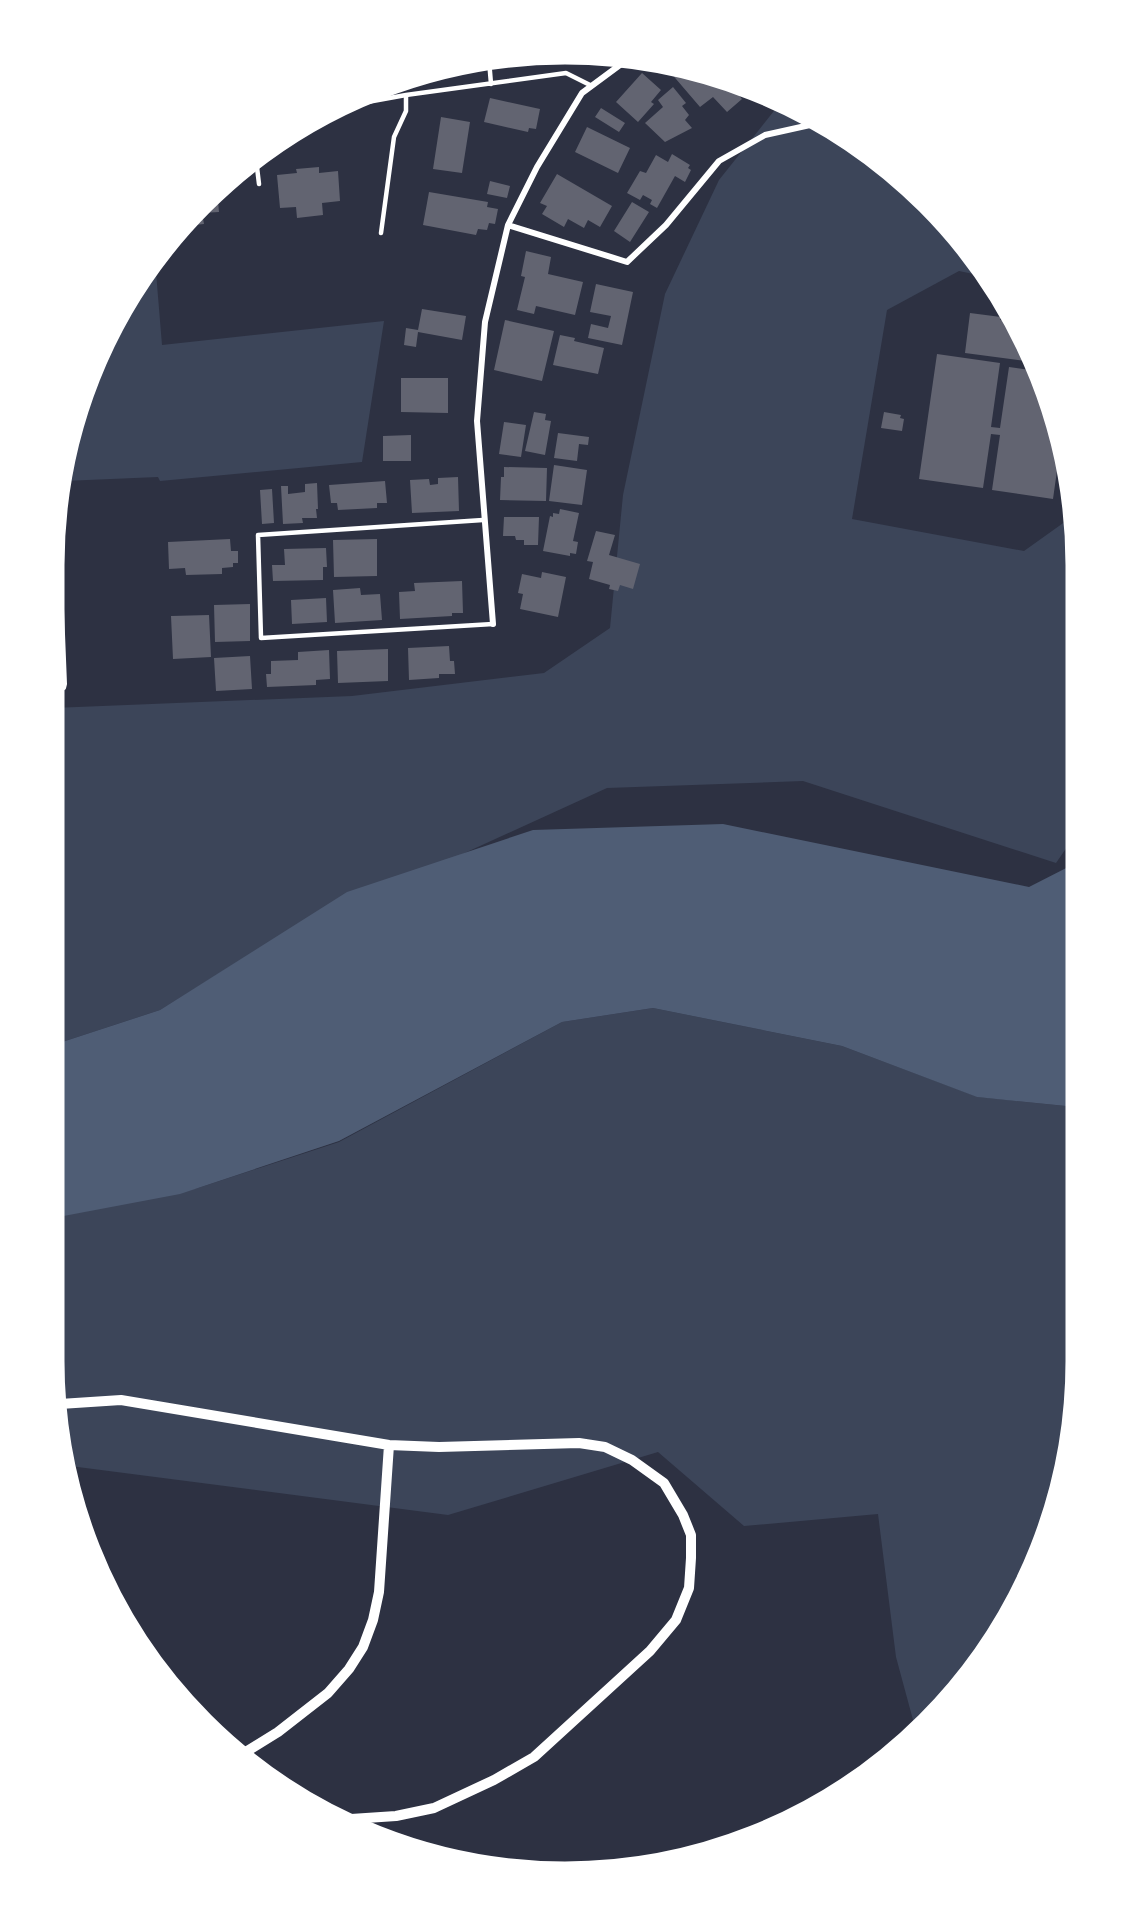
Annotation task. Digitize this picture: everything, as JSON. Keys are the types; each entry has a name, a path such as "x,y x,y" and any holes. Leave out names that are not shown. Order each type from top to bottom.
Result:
{"street":[{"path":"493,624 477,421 485,322 508,225 537,167 582,93 619,66"},
{"path":"508,225 627,262 666,225 719,161 765,135 807,126"},
{"path":"65,1404 121,1400 388,1445 439,1447 579,1443 605,1447 632,1460 664,1483 678,1506 691,1535 689,1588 676,1620 650,1651 534,1757 494,1780 434,1808 396,1816 359,1818"},
{"path":"249,1750 278,1732 328,1693 350,1669 363,1647 374,1620 379,1592 388,1445"}],"lane":[{"path":"490,69 491,84"},
{"path":"373,101 566,73 592,86"},
{"path":"381,233 394,137 406,111 406,95"},
{"path":"257,169 259,184"},
{"path":"483,520 258,535 261,638 493,624"}],"path":[{"path":"63,634 65,684 63,689"}],"shaded area":[{"path":"775,109 816,130 871,167 920,210 974,274 959,271 887,310 852,519 1024,551 1065,522 1067,847 1056,863 803,781 607,788 268,943 160,1010 63,1042 63,708 352,696 544,673 610,628 623,495 665,294 719,180"},
{"path":"156,274 162,345 384,321 362,462 160,481 158,477 70,481 80,435 101,373 130,314"},
{"path":"723,824 1029,887 1067,868 1067,1106 977,1097 842,1046 653,1008 562,1022 339,1141 180,1194 63,1216 63,1042 160,1010 347,892 533,830"},
{"path":"653,1008 842,1046 978,1097 1067,1106 1066,1394 1063,1427 1050,1491 1029,1553 1000,1612 963,1667 914,1722 896,1657 878,1514 744,1526 658,1452 448,1515 75,1467 67,1427 64,1394 63,1215 198,1188 339,1142 562,1022"}],"building":[{"path":"642,73 661,90 651,102 654,104 638,122 616,102"},
{"path":"673,75 726,90 738,94 742,99 727,112 713,97 700,107"},
{"path":"673,87 686,103 682,106 689,115 685,120 692,128 665,142 645,123 663,107 658,100"},
{"path":"490,98 540,109 536,129 529,128 528,132 484,122"},
{"path":"601,108 625,123 619,132 595,117"},
{"path":"441,117 470,122 462,173 433,169"},
{"path":"587,127 630,148 618,173 575,152"},
{"path":"672,154 690,165 688,168 691,170 685,182 675,176 657,208 650,204 652,200 643,195 640,200 627,193 640,171 646,173 656,155 668,162"},
{"path":"319,167 319,173 338,171 340,201 322,203 323,215 297,218 296,207 280,208 277,175 297,173 296,169"},
{"path":"557,174 612,206 600,227 588,220 584,228 568,219 564,227 542,214 547,206 540,203"},
{"path":"490,181 510,186 507,198 487,194"},
{"path":"429,192 488,202 487,207 498,209 495,224 489,223 487,230 478,229 476,235 423,225"},
{"path":"632,202 649,212 630,242 614,231"},
{"path":"218,203 219,212 208,213"},
{"path":"203,218 204,224 196,225"},
{"path":"526,251 551,257 548,274 583,282 575,315 536,306 534,314 517,310 525,277 521,276"},
{"path":"596,284 633,292 622,345 588,338 591,324 608,328 611,316 590,312"},
{"path":"422,309 466,316 462,340 418,332 416,347 404,345 406,328 418,330"},
{"path":"970,313 1001,317 1000,320 1003,320 1023,361 965,353"},
{"path":"505,320 554,331 542,381 494,370"},
{"path":"560,335 604,348 598,374 553,365"},
{"path":"937,354 1000,363 991,427 1000,428 1009,367 1027,370 1050,435 1057,467 1053,499 992,490 1000,435 991,434 983,488 919,479"},
{"path":"401,378 448,378 448,413 401,412"},
{"path":"534,412 546,414 545,420 551,421 545,455 525,451"},
{"path":"884,412 901,415 900,418 904,419 902,431 881,428"},
{"path":"504,422 526,425 521,457 499,454"},
{"path":"558,433 589,437 588,445 579,444 577,461 554,458"},
{"path":"411,435 411,461 383,461 383,436"},
{"path":"554,465 587,470 582,505 549,501"},
{"path":"504,467 547,468 546,501 500,500"},
{"path":"458,477 459,511 412,513 410,480 429,479 430,485 438,484 438,478"},
{"path":"385,481 387,503 377,503 377,508 338,510 337,503 331,503 329,485"},
{"path":"317,483 317,518 302,518 303,523 283,524 281,486 288,486 288,494 305,492 305,484"},
{"path":"272,489 274,523 262,524 260,490"},
{"path":"560,509 579,513 573,541 578,542 576,554 570,553 570,556 543,551 550,516 553,517 553,513 559,514"},
{"path":"504,517 539,517 538,545 524,545 524,540 516,540 515,536 503,536"},
{"path":"596,531 615,535 609,555 640,564 633,589 620,585 618,591 609,589 610,585 589,579 593,562 587,561"},
{"path":"230,539 231,551 238,551 238,563 233,563 233,567 222,568 222,574 186,575 185,568 169,569 168,542"},
{"path":"377,539 377,576 334,577 333,540"},
{"path":"326,548 327,567 323,567 323,580 273,581 272,565 285,565 284,549"},
{"path":"542,572 566,577 558,617 520,609 523,594 518,593 522,574 541,578"},
{"path":"462,581 463,613 452,613 452,616 400,619 399,592 415,591 414,583"},
{"path":"360,588 361,595 380,594 382,620 335,623 333,590"},
{"path":"326,598 327,622 292,624 291,600"},
{"path":"250,604 250,641 215,642 214,605"},
{"path":"209,615 211,657 173,659 171,616"},
{"path":"449,646 450,661 454,661 455,674 439,674 439,678 409,680 408,648"},
{"path":"388,649 388,681 338,683 337,651"},
{"path":"329,650 330,679 316,680 316,685 267,687 266,674 271,674 271,661 298,660 298,652"},
{"path":"250,656 252,689 216,691 214,658"}]}
